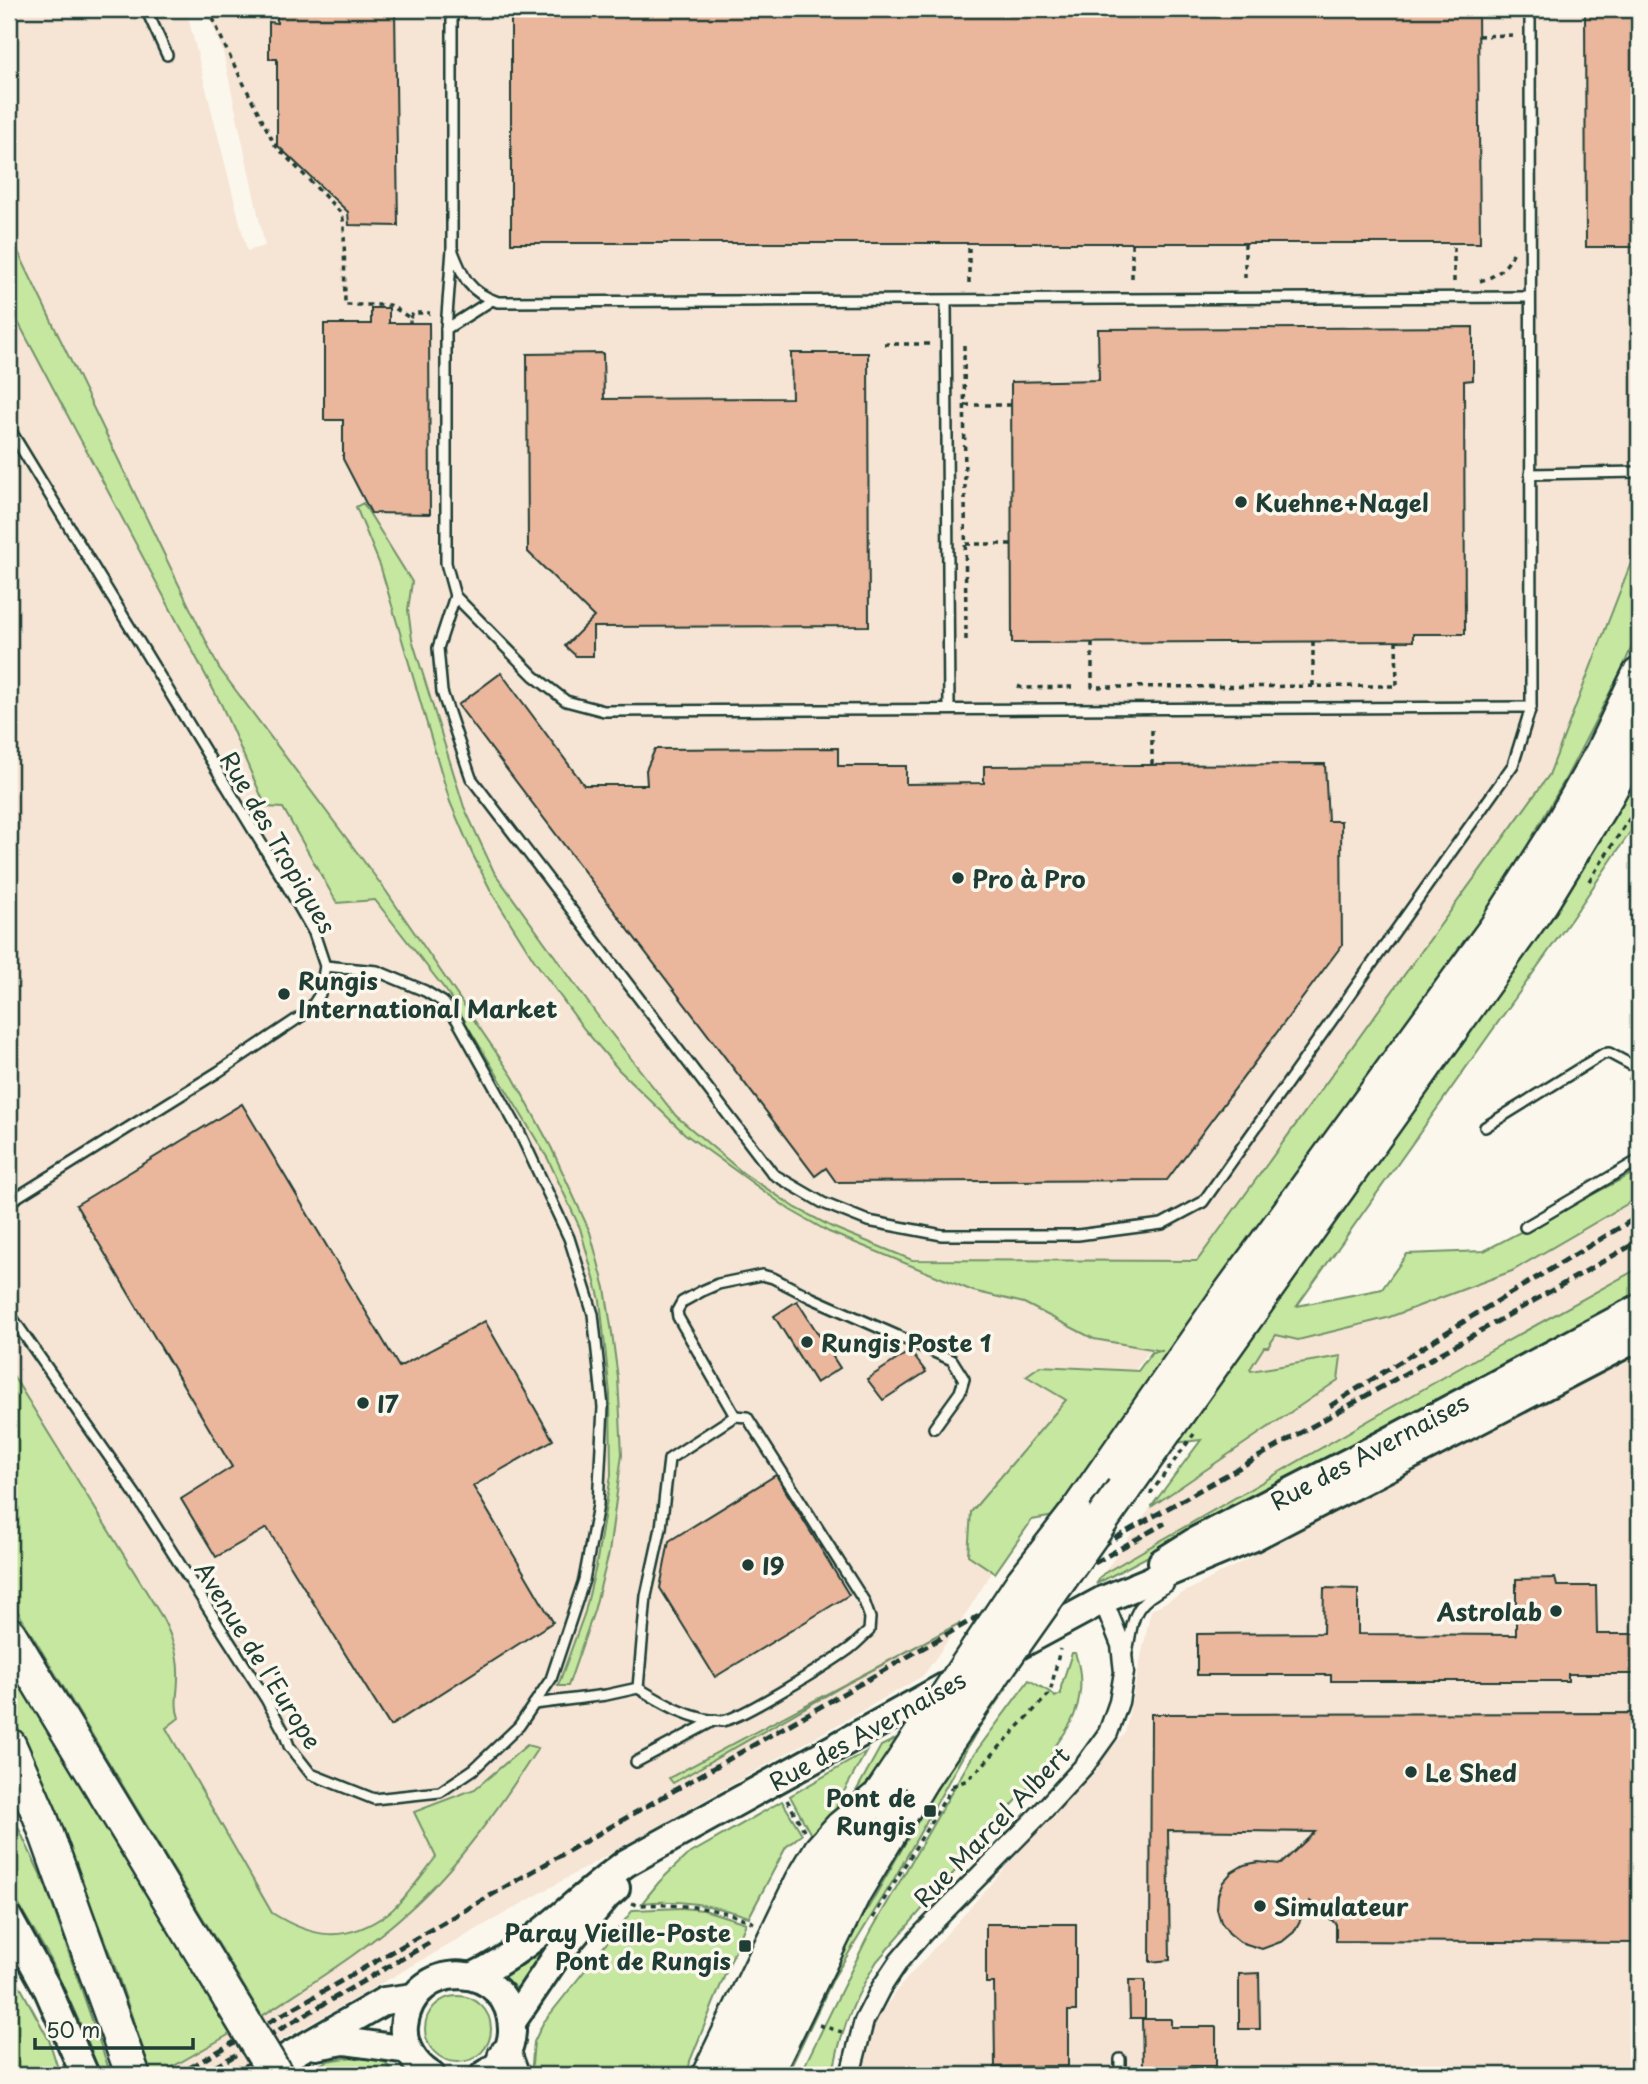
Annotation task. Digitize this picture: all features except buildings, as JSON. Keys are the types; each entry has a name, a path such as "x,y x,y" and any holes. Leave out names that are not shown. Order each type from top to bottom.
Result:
{"highway":[{"path":"765,2075 854,1892 936,1783 1002,1661 1124,1490 1273,1257 1496,928 1558,831 1602,753 1639,676"},
{"path":"734,2075 828,1885 880,1796 1023,1582 1541,903 1607,795 1639,736"},
{"path":"9,1634 276,2075"},
{"path":"9,1745 40,1816 130,2065"},
{"path":"709,2075 802,1882 828,1842 880,1796"}],"main road":[{"name":"Rue des Avernaises","path":"1103,1600 1197,1540 1639,1308"},
{"name":"Rue des Avernaises","path":"474,1976 510,1958 533,1941 600,1882 626,1863 1069,1617 1103,1600 1250,1539 1639,1337"},
{"name":"Rue des Avernaises","path":"512,2022 556,1957 607,1896 669,1841"},
{"path":"9,1919 48,1990 84,2074"},
{"path":"431,2075 416,2063 408,2050 404,2032 406,2013 414,1997 426,1984 457,1974 474,1976 488,1983 500,1993 508,2007 512,2022 512,2039 500,2069"},
{"path":"256,2075 384,2001 414,1997"},
{"path":"301,2050 344,2041 408,2050"}],"street":[{"name":"Rue Marcel Albert","path":"850,2075 864,2021 888,1976 923,1933 1085,1765 1108,1733 1119,1702 1124,1672 1121,1645 1103,1600"}],"lane":[{"path":"146,9 167,55"},
{"path":"453,9 452,249 446,329 446,563 455,596 534,676 566,701 604,710 1531,707"},
{"path":"455,596 439,648 442,692 471,778 773,1174 823,1203 868,1221 942,1235 1077,1235 1162,1224 1203,1202 1513,765 1531,707 1530,9"},
{"path":"452,249 464,280 478,293 498,302 1529,298"},
{"path":"446,329 492,300"},
{"path":"946,301 949,709"},
{"name":"Rue des Tropiques","path":"9,428 286,884 314,933 325,965 320,994 309,1011 9,1202"},
{"path":"1530,474 1639,472"},
{"name":"Avenue de l'Europe","path":"9,1314 135,1494 266,1699 289,1746 311,1774 374,1799 440,1792 474,1769 519,1726 551,1679 584,1580 598,1505 603,1407 593,1314 573,1250 518,1129 457,1020 443,1002 425,991 376,971 325,965"},
{"path":"1485,1127 1603,1054 1609,1054 1639,1070 1635,1081 1639,1096"},
{"path":"1525,1227 1639,1160"},
{"path":"735,1416 677,1311 682,1302 711,1287 762,1275 952,1360 964,1379 960,1392 934,1428"},
{"path":"534,1704 638,1688 691,1715 725,1721 748,1711 831,1661 869,1631 870,1618 863,1601 747,1417 735,1416 669,1459 661,1528 646,1596 638,1688"},
{"path":"1184,1577 1250,1539"},
{"path":"1124,1672 1129,1631 1134,1617 1146,1600 1172,1583"},
{"path":"636,1762 716,1720"},
{"path":"1120,2059 1120,2075"}],"path":[{"path":"209,9 227,51 275,145 342,214 345,306 390,305 410,321 413,313 430,313"},
{"path":"1478,36 1516,35"},
{"path":"969,243 969,284"},
{"path":"1132,243 1132,283 1144,283"},
{"path":"1233,282 1245,282 1245,243"},
{"path":"1454,243 1454,282"},
{"path":"1467,281 1494,277 1504,269 1516,247"},
{"path":"884,344 934,344"},
{"path":"964,345 966,640"},
{"path":"965,405 1011,405"},
{"path":"966,544 1011,544"},
{"path":"1092,643 1092,687 1396,686 1396,641"},
{"path":"1312,686 1313,642"},
{"path":"1018,686 1072,687"},
{"path":"1152,728 1152,765"},
{"path":"936,1783 965,1781 1050,1693 1069,1617"},
{"path":"936,1783 956,1778"},
{"path":"873,1919 936,1783"},
{"path":"783,1794 805,1833"},
{"path":"637,1905 706,1907 749,1920"},
{"path":"825,2027 835,2031"}],"shaded area":[{"path":"9,9 186,9 247,251 265,246 223,52 207,9 1639,9 1639,542 1549,775 1155,1319 1175,1316 1026,1517 960,1623 923,1676 278,2042 262,2016 331,1970 303,1972 9,1513"},
{"path":"1639,1197 1639,1274 1484,1354 1103,1574 1151,1507 1338,1380 1340,1357 1251,1371 1249,1369 1276,1335 1540,1254"},
{"path":"1639,1352 1639,2075 843,2075 896,1991 1125,1733 1151,1610"},
{"path":"230,2034 251,2072 245,2075 158,2075"}],"green space":[{"path":"9,233 219,668 386,891 513,1077 551,1147 590,1232 605,1288 612,1333 618,1378 622,1454 609,1553 594,1611 568,1686 558,1686 585,1612 596,1566 611,1475 610,1394 600,1300 580,1228 548,1159 447,992 375,900 337,903 283,808 266,807 222,706 9,305"},
{"path":"363,503 412,582 408,610 412,639 464,807 494,872 600,1019 676,1116 743,1173 796,1208 832,1227 912,1260 1197,1261 1549,775 1639,542 1639,630 1567,776 1487,917 1060,1515 1032,1520 995,1573 968,1555 971,1512 1066,1400 1026,1376 1040,1366 1138,1371 1152,1352 1163,1351 1094,1339 1024,1303 973,1291 829,1232 790,1210 685,1134 619,1070 584,1029 534,960 493,895 472,853 450,802 380,565 356,507"},
{"path":"1639,776 1639,819 1297,1306 1382,1289 1407,1254 1484,1251 1639,1170 1639,1197 1512,1271 1387,1318 1298,1340 1276,1335 1268,1347 1264,1347 1251,1371 1341,1356 1338,1380 1151,1507 1201,1440 1174,1443 1577,872"},
{"path":"1639,1268 1639,1295 1096,1584 1103,1574 1484,1354"},
{"path":"9,1369 166,1624 177,1662 176,1703 179,1718 166,1728 272,1913 301,1928 329,1934 357,1930 372,1924 399,1903 436,1857 414,1812 475,1789 527,1745 538,1748 477,1835 425,1895 373,1940 262,2016 9,1597"},
{"path":"960,1623 673,1783 669,1778"},
{"path":"1072,1653 1075,1653 1080,1674 1078,1705 1048,1764 877,1961 849,2016 833,2075 800,2075 867,1938 972,1757 1029,1680 1055,1697 1061,1694"},
{"path":"9,1662 230,2034 158,2075 152,2075 114,1964 49,1801 9,1716"},
{"path":"1006,1689 978,1729 893,1881 834,1977 787,2075 779,2075 824,1976 868,1908 993,1690"},
{"path":"905,1734 885,1765 850,1802 881,1746"},
{"path":"866,1752 837,1804 836,1813 811,1835 790,1796"},
{"path":"782,1801 802,1834 786,1847 749,1917 696,1904 642,1903 686,1856"},
{"path":"9,1808 45,1884 111,2075 100,2075 88,2041 51,1960 9,1888"},
{"path":"633,1910 704,1910 746,1923 690,2061 688,2075 531,2075 534,2042 543,2023"},
{"path":"561,1935 522,1994 503,1976"},
{"path":"9,1966 49,2040 60,2075 9,2075"},
{"path":"451,1996 465,1996 477,2001 486,2010 491,2029 489,2042 482,2053 465,2062 451,2062 439,2057 430,2048 425,2036 425,2022 430,2010 439,2001"},
{"path":"359,2056 384,2062 397,2075 302,2075 327,2061"}],"railway":[{"path":"1330,1406 1639,1216"},
{"path":"177,2075 1639,1241"},
{"path":"964,1637 1165,1523"},
{"path":"201,2075 429,1943"}],"place":[{"name":"Kuehne+Nagel","path":"1241,502"},
{"name":"Pro à Pro","path":"958,878"},
{"name":"Rungis International Market","path":"284,994"},
{"name":"Rungis Poste 1","path":"807,1342"},
{"name":"I7","path":"363,1403"},
{"name":"I9","path":"748,1565"},
{"name":"Astrolab","path":"1556,1611"},
{"name":"Le Shed","path":"1411,1772"},
{"name":"Pont de Rungis","path":"930,1811"},
{"name":"Simulateur","path":"1260,1906"},
{"name":"Paray Vieille-Poste Pont de Rungis","path":"745,1946"}]}
